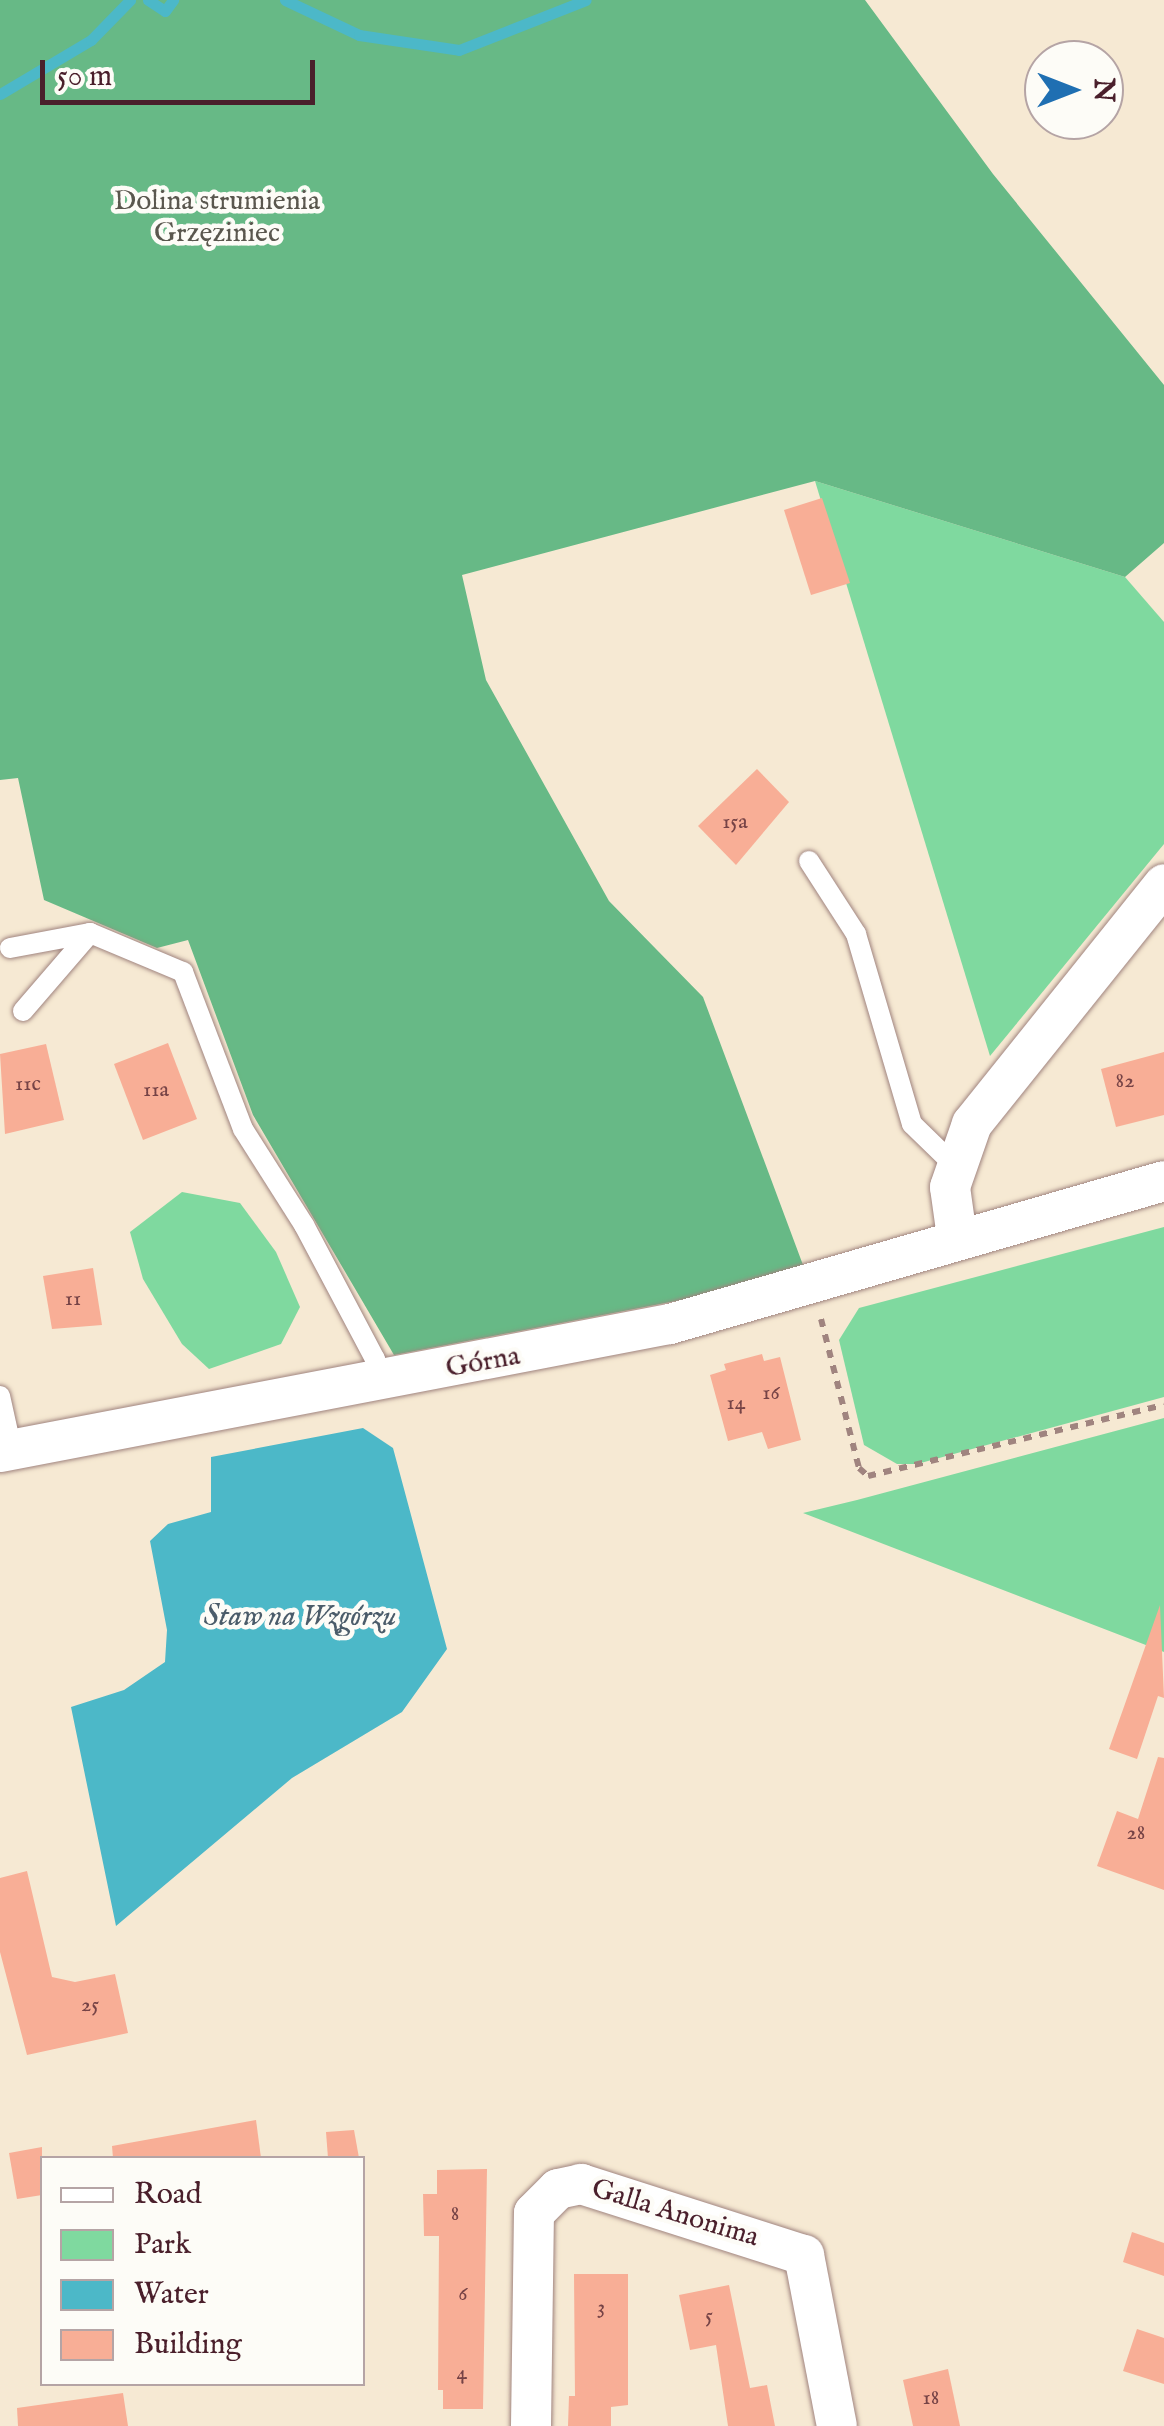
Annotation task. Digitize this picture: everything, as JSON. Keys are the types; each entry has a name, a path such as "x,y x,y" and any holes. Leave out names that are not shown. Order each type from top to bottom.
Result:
{"street":[{"path":"957,1237 954,1166 972,1124 1164,884"},
{"name":"Górna","path":"6,1451 599,1340 812,1284 957,1237 1164,1181"},
{"name":"Galla Anonima","path":"532,2426 534,2213 558,2189 581,2184 804,2255 837,2426"}],"lane":[{"path":"809,861 856,934 912,1124 954,1166"},
{"path":"23,1010 90,933"},
{"path":"10,948 90,933 183,972 243,1130 304,1225 375,1359 380,1381"},
{"path":"0,1396 6,1451"}],"path":[{"path":"812,1284 859,1468 868,1476 1164,1405"}],"green space":[{"name":"Dolina strumienia Grzęziniec","path":"0,0 865,0 993,174 1164,385 1164,543 1125,577 815,481 462,575 486,680 609,901 703,997 803,1265 759,1285 394,1355 253,1115 188,940 157,948 44,900 18,778 0,780"},
{"path":"815,481 1125,577 1164,622 1164,844 990,1056"},
{"path":"182,1192 240,1203 276,1252 300,1307 281,1344 209,1369 182,1344 143,1279 130,1232"},
{"path":"1164,1227 1164,1397 917,1464 897,1464 864,1445 839,1340 859,1308"},
{"path":"1164,1418 1164,1652 803,1513 857,1500"}],"water":[{"name":"Staw na Wzgórzu","path":"363,1428 393,1448 447,1649 402,1712 292,1778 116,1926 71,1707 124,1690 165,1662 167,1630 150,1541 168,1524 211,1512 211,1457"}],"building":[{"path":"822,498 850,583 811,595 784,510"},
{"path":"757,769 789,802 736,865 698,826"},
{"path":"168,1043 197,1119 143,1140 114,1064"},
{"path":"46,1044 64,1120 5,1134 0,1054"},
{"path":"1164,1052 1164,1115 1116,1127 1101,1069"},
{"path":"93,1268 102,1325 52,1329 43,1276"},
{"path":"762,1354 764,1361 780,1357 801,1440 768,1449 762,1432 728,1441 710,1375 726,1370 724,1364"},
{"path":"1160,1605 1164,1698 1158,1696 1137,1759 1109,1749"},
{"path":"1158,1757 1164,1758 1164,1890 1097,1866 1117,1811 1138,1819"},
{"path":"27,1871 52,1977 75,1982 115,1974 128,2033 27,2055 0,1952 0,1878"},
{"path":"256,2120 261,2156 113,2156 112,2146"},
{"path":"354,2130 359,2156 328,2156 326,2132"},
{"path":"42,2147 40,2195 17,2199 9,2153"},
{"path":"487,2169 483,2409 443,2409 443,2390 438,2390 439,2236 424,2236 423,2194 437,2194 437,2170"},
{"path":"1132,2232 1164,2243 1164,2276 1123,2262"},
{"path":"574,2274 628,2274 628,2405 611,2407 611,2426 568,2426 569,2396 575,2396"},
{"path":"729,2285 750,2388 767,2385 775,2426 728,2426 716,2345 690,2350 679,2295"},
{"path":"1137,2329 1164,2338 1164,2384 1123,2371"},
{"path":"948,2369 960,2426 913,2426 903,2380"},
{"path":"123,2393 128,2426 18,2426 17,2408"}],"waterway":[{"path":"0,94 91,40 130,0"},
{"path":"148,0 165,11 173,0"},
{"path":"285,0 359,35 459,50 586,0"}]}
